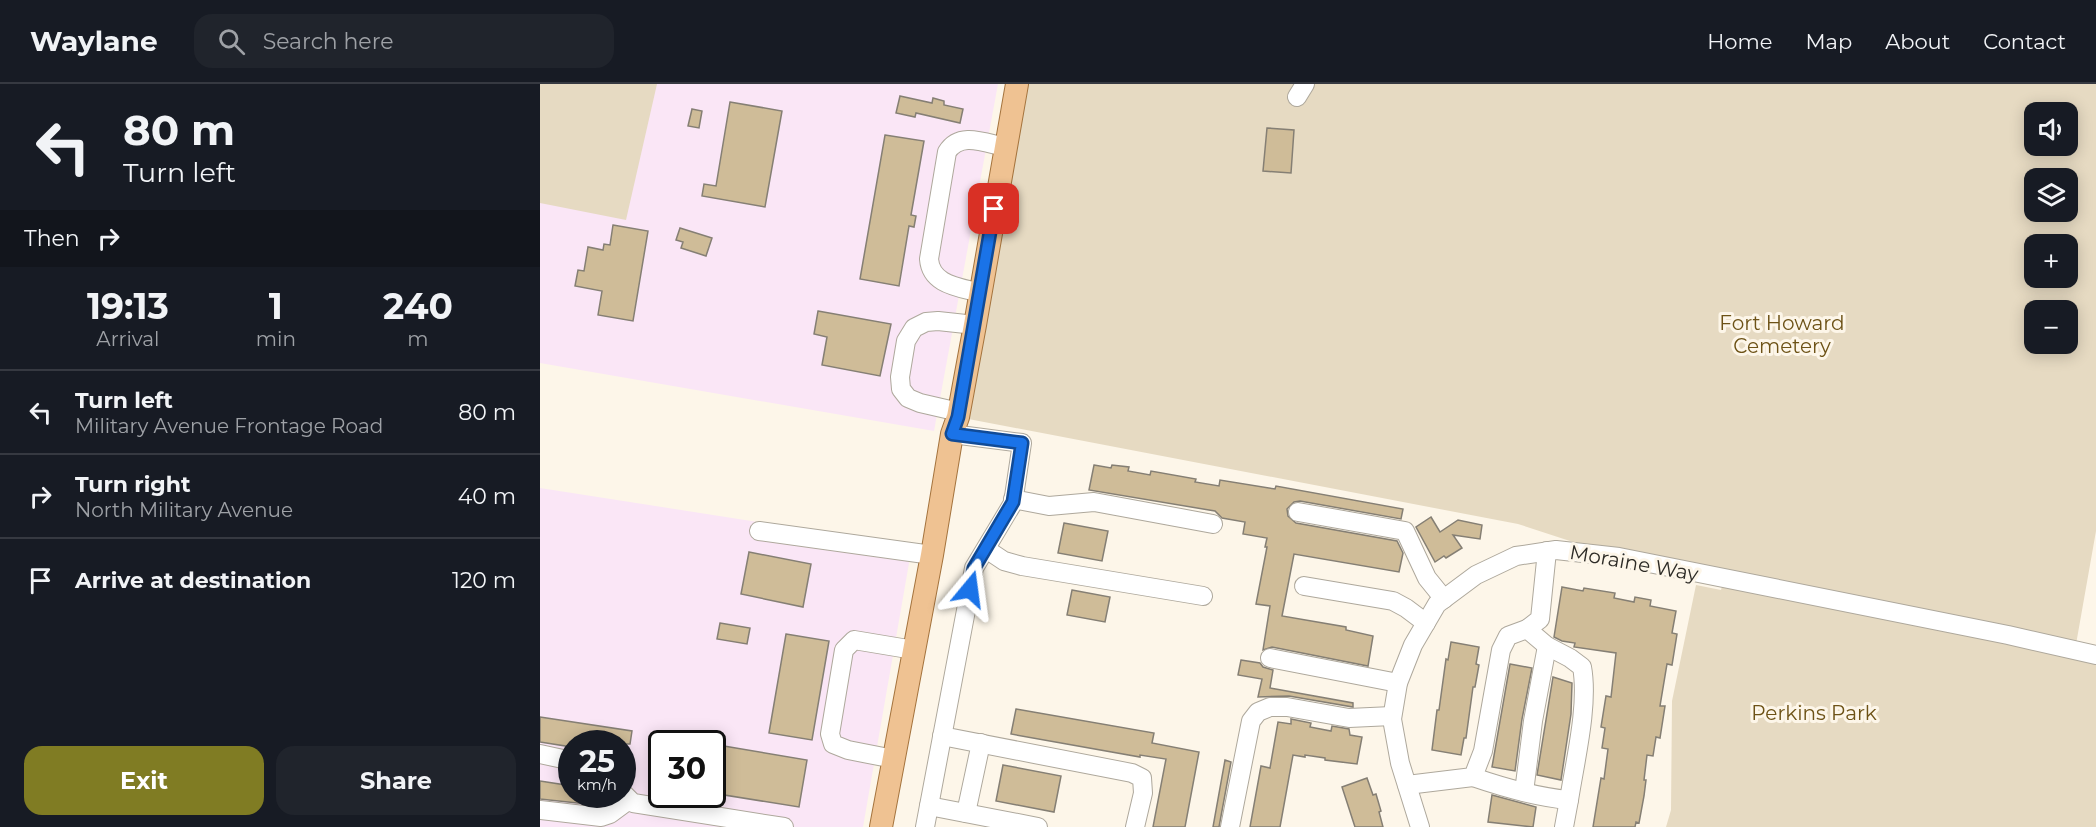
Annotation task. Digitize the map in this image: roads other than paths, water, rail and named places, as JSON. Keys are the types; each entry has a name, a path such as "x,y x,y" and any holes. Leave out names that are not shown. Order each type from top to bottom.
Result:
{"main road":[{"path":"881,827 932,555 952,434 959,411 975,325 1017,84"}],"street":[{"path":"980,293 941,281 933,274 929,266 947,152 952,144 959,140 1005,147"},
{"path":"959,411 920,403 908,398 901,389 900,377 906,341 914,328 926,322 975,325"},
{"path":"925,827 974,568 1013,499 1022,443 952,434"},
{"path":"1013,499 1050,506 1094,502 1213,524"},
{"path":"1298,512 1405,531 1427,578 1444,599"},
{"path":"759,531 932,555"},
{"path":"986,549 1004,561 1022,566 1203,596"},
{"name":"Moraine Way","path":"1420,827 1400,763 1392,716 1398,683 1413,645 1437,604 1476,575 1516,556 1557,550 1619,557 2008,635 2096,655"},
{"path":"1473,777 1483,751 1500,650 1509,636 1527,629 1540,619 1547,551"},
{"path":"1304,586 1393,601 1426,623"},
{"path":"1527,629 1547,646 1582,667 1584,678 1582,710 1564,827"},
{"path":"894,759 848,750 833,744 830,734 844,650 854,640 914,650"},
{"path":"1524,792 1533,721 1547,646"},
{"path":"1270,658 1398,683"},
{"path":"1230,827 1251,721 1258,712 1270,707 1287,707 1350,718 1392,716"},
{"path":"942,736 1132,773 1142,778 1143,793 1135,827"},
{"path":"966,813 981,743"},
{"path":"540,754 558,758"},
{"path":"1407,785 1473,777 1547,798 1569,800"},
{"path":"636,803 784,827"},
{"path":"929,806 1038,827"},
{"path":"540,810 601,817 610,814 615,808"}],"park label":[{"name":"Fort Howard Cemetery","path":"1782,334"},
{"name":"Perkins Park","path":"1814,713"}]}
